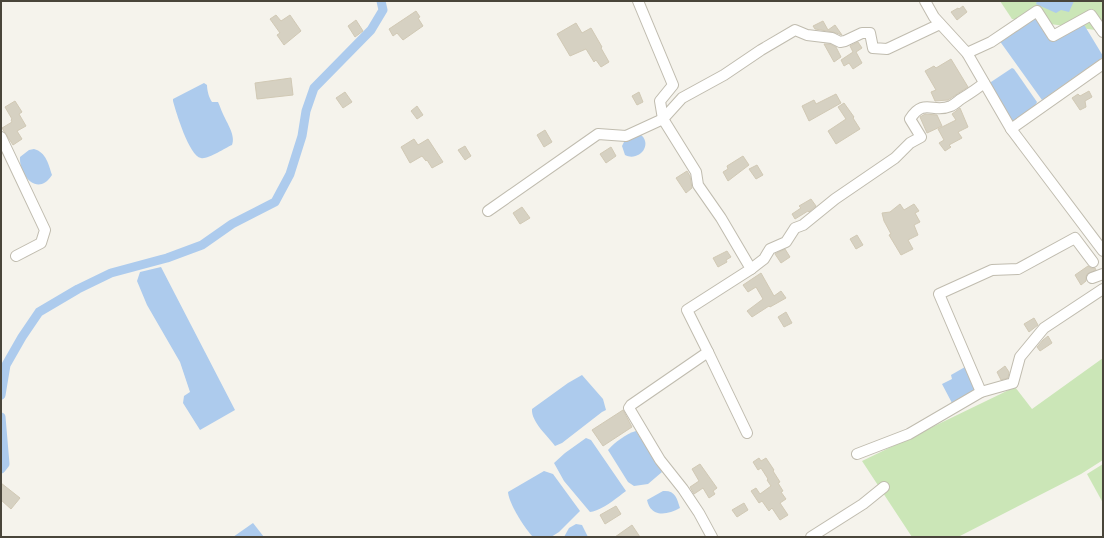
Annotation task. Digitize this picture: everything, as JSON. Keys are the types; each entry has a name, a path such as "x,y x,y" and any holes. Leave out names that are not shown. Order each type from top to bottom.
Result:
{"street":[{"path":"638,1 673,85 660,101 663,120 696,172 698,185 721,218 751,269"},
{"path":"925,1 934,17 968,53 1011,129 1103,251"},
{"path":"968,53 991,42 1037,12 1053,36 1091,15 1103,32"},
{"path":"488,211 598,134 626,136 663,120 682,98 724,75 761,50 795,30 807,35 832,38 840,42 862,33 870,33 873,48 887,49 940,24"},
{"path":"1011,129 1103,64"},
{"path":"747,433 687,310 751,269 764,259 770,248 786,242 795,228 803,225 835,199 895,158 910,143 921,137 910,119 916,110 925,107 940,109 951,106 975,91 984,83"},
{"path":"1,137 45,230 41,242 16,256"},
{"path":"981,392 939,294 992,270 1018,269 1075,238 1093,262"},
{"path":"1092,278 1103,274"},
{"path":"857,454 909,434 981,392 1013,382 1020,357 1044,328 1103,289"},
{"path":"708,352 630,405 629,408 660,460 683,489 699,513 712,537"},
{"path":"811,537 863,504 884,487"}],"green space":[{"path":"1000,1 1103,1 1103,31 1012,19"},
{"path":"1103,358 1103,460 1081,474 958,537 912,537 862,461 1015,387 1032,409"},
{"path":"1103,464 1103,503 1087,474"}],"water":[{"path":"1037,1 1074,1 1069,12 1061,10 1056,13 1036,4"},
{"path":"1036,16 1053,40 1083,23 1103,56 1042,100 999,40"},
{"path":"1012,68 1037,102 1035,106 1013,121 990,84"},
{"path":"204,83 207,85 208,94 212,102 218,102 233,141 232,145 212,156 201,158 196,155 188,142 180,123 173,99"},
{"path":"640,134 644,138 645,143 643,151 635,156 630,157 625,155 622,146 625,140"},
{"path":"34,149 44,156 52,175 47,181 41,184 35,184 26,177 21,164 20,157 29,150"},
{"path":"161,267 235,410 200,430 183,403 184,396 190,392 180,362 147,305 137,281 140,272"},
{"path":"965,367 975,390 952,403 942,384 952,379 951,375"},
{"path":"582,375 603,399 606,410 562,443 555,446 540,429 532,414 532,409 568,383"},
{"path":"636,431 662,472 648,484 634,486 628,482 608,450 628,434"},
{"path":"586,438 591,440 626,491 604,507 590,512 564,481 554,463"},
{"path":"544,471 553,474 580,511 559,532 551,537 533,537 518,516 511,503 508,492"},
{"path":"663,491 673,493 675,495 680,508 665,513 652,510 647,500"},
{"path":"253,523 264,537 233,537"},
{"path":"576,524 582,525 588,537 564,537 569,528"}],"building":[{"path":"963,6 967,12 957,20 951,12"},
{"path":"416,11 423,26 403,40 397,33 393,36 389,29"},
{"path":"276,15 281,21 290,15 301,31 284,45 277,35 280,33 270,19"},
{"path":"356,20 363,31 355,37 348,26"},
{"path":"823,21 828,30 835,25 842,35 815,29 813,26"},
{"path":"576,23 582,33 591,28 609,62 601,67 596,60 594,62 586,49 570,56 557,34"},
{"path":"858,42 862,48 856,52 862,63 853,69 849,63 844,66 841,60 853,52 850,46"},
{"path":"824,44 830,44 836,47 841,57 834,62"},
{"path":"951,59 968,87 948,100 935,101 931,92 936,90 925,71 934,66 936,68"},
{"path":"291,78 293,95 257,99 255,83"},
{"path":"1089,91 1092,97 1085,101 1086,107 1080,110 1072,98 1078,94 1080,96"},
{"path":"345,92 352,102 343,108 336,98"},
{"path":"639,92 643,102 637,105 632,96"},
{"path":"836,94 841,103 809,121 802,106 814,100 816,104"},
{"path":"15,101 22,112 19,114 26,126 17,131 22,139 13,145 2,128 12,122 12,119 5,107"},
{"path":"844,103 860,129 836,144 828,131 846,119 838,107"},
{"path":"417,106 423,115 417,119 411,111"},
{"path":"960,108 968,127 958,132 962,138 949,145 951,147 945,151 939,143 944,140 938,129 956,120 952,114"},
{"path":"925,114 937,115 942,126 927,133 920,117"},
{"path":"545,130 552,142 544,147 537,135"},
{"path":"414,139 418,145 428,139 443,162 432,168 427,160 426,161 422,156 410,163 401,147"},
{"path":"465,146 471,156 465,160 458,150"},
{"path":"611,147 616,156 606,163 600,154"},
{"path":"743,156 749,165 728,181 723,172 728,169 727,166"},
{"path":"757,165 763,175 756,179 749,169"},
{"path":"687,171 690,176 692,188 686,193 676,178"},
{"path":"811,199 816,206 809,212 808,211 795,219 792,214 801,208 799,206"},
{"path":"900,204 904,210 914,204 919,211 915,213 920,222 914,225 918,235 908,240 913,249 901,255 889,235 891,234 884,221 882,213 890,212"},
{"path":"522,207 530,218 520,224 513,213"},
{"path":"857,235 863,245 856,249 850,239"},
{"path":"785,249 790,257 781,263 775,254"},
{"path":"727,251 731,257 726,260 727,262 718,267 713,258"},
{"path":"1088,266 1095,268 1096,270 1087,274 1086,281 1081,285 1075,275"},
{"path":"761,273 774,296 781,291 786,298 770,307 769,306 752,317 747,311 763,299 756,287 748,292 743,285"},
{"path":"786,312 792,323 784,327 778,317"},
{"path":"1034,318 1038,325 1029,332 1024,324"},
{"path":"1048,336 1052,343 1040,351 1037,347"},
{"path":"1005,366 1009,372 1008,378 1001,380 997,372"},
{"path":"623,410 632,427 603,446 592,430"},
{"path":"759,458 761,461 766,458 774,470 773,471 780,482 778,483 783,491 781,492 786,499 780,503 788,515 780,520 772,508 769,511 762,501 759,503 751,491 756,488 760,494 771,486 761,468 758,470 753,462"},
{"path":"700,464 717,488 713,491 715,494 709,498 703,488 694,494 690,487 699,481 692,469"},
{"path":"1,483 20,498 11,509 1,500"},
{"path":"744,503 748,510 737,517 732,510"},
{"path":"616,506 621,514 605,524 600,515"},
{"path":"632,525 640,537 615,537"}],"waterway":[{"path":"1,395 6,365 22,337 39,312 78,289 111,273 167,258 202,245 232,224 275,202 290,174 302,136 306,111 314,88 371,30 383,10 381,1"},
{"path":"1,417 5,464 1,469"}]}
